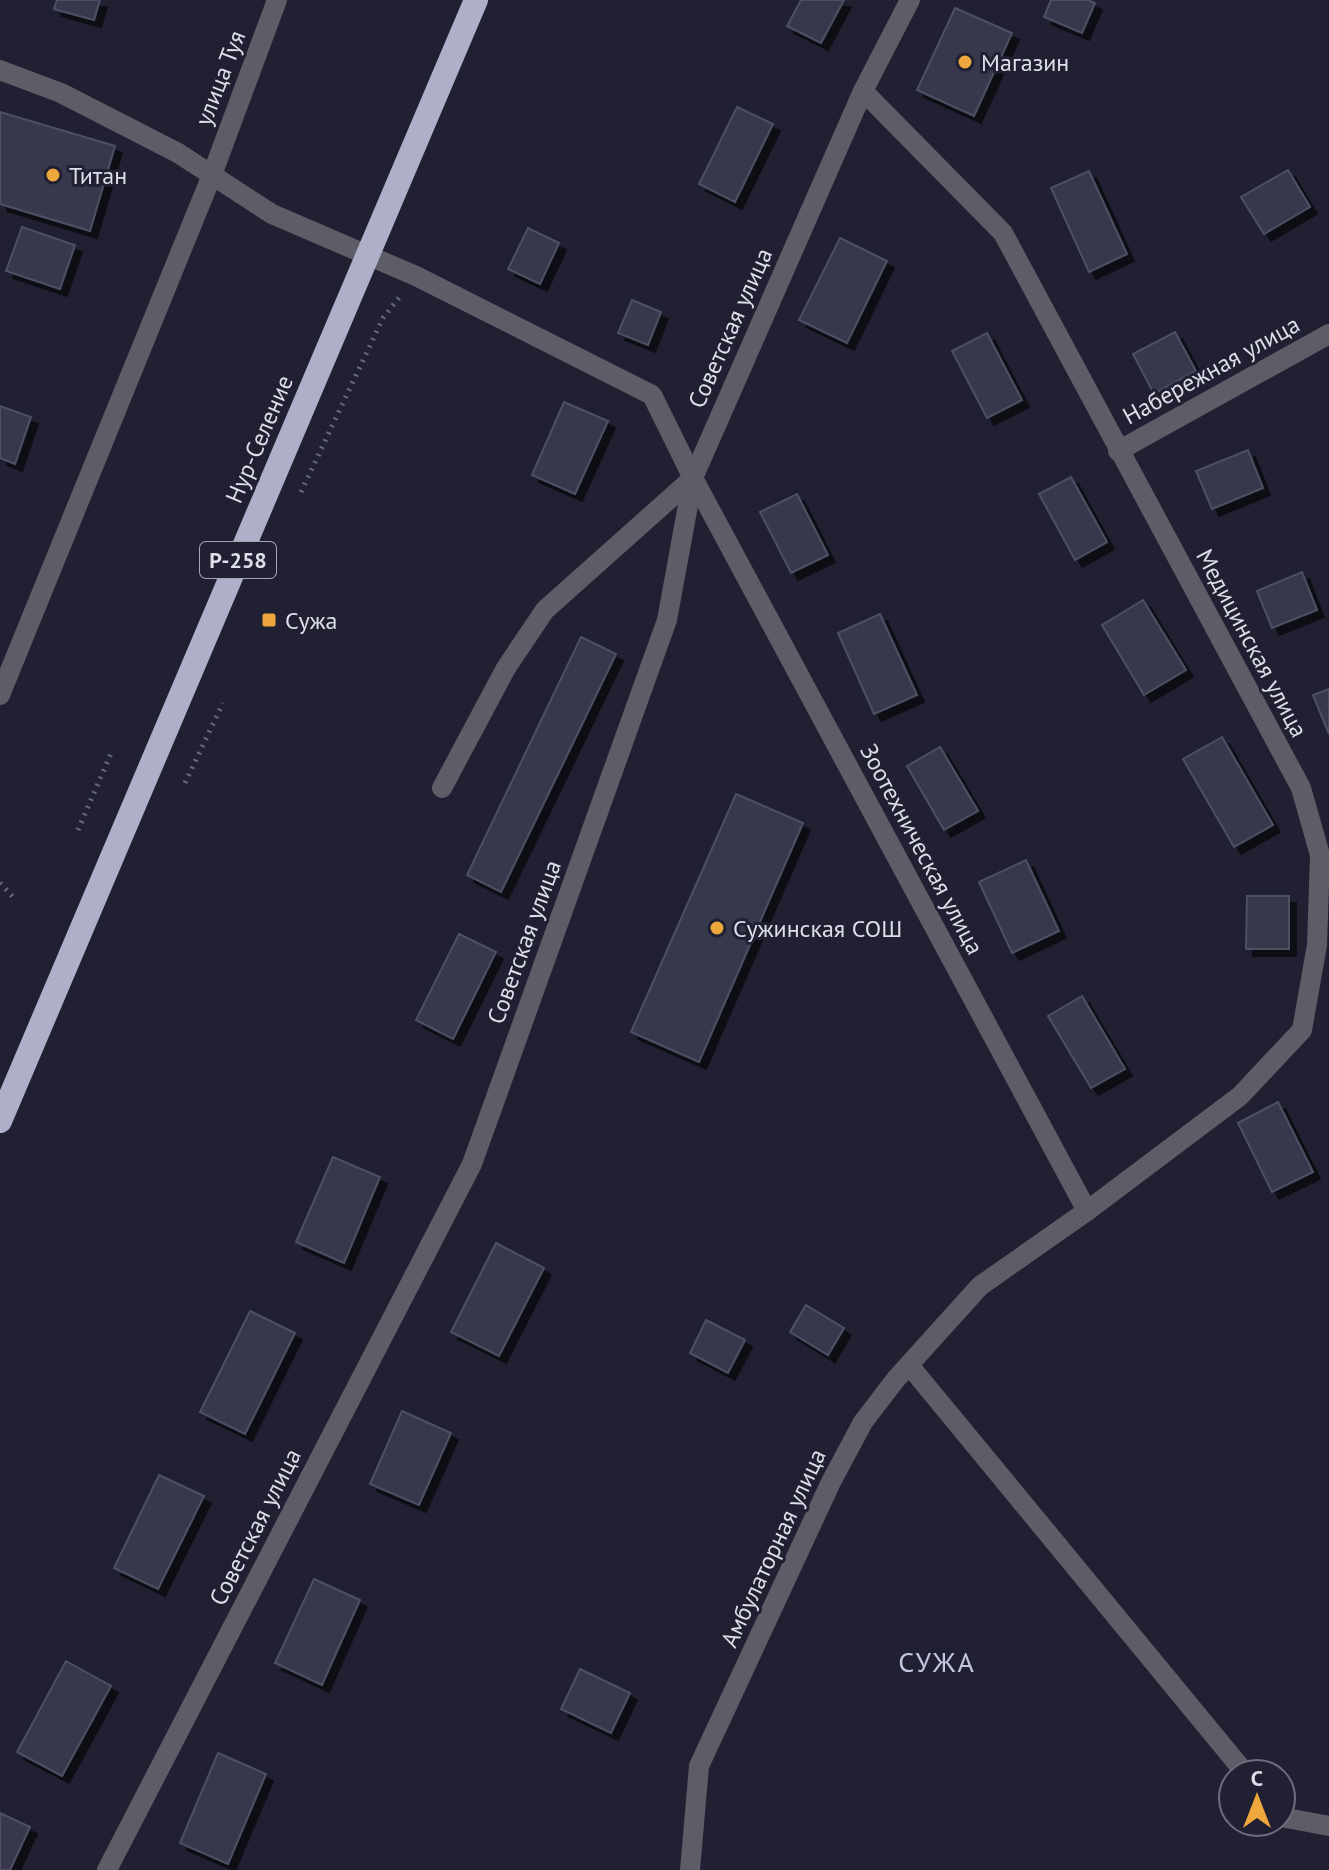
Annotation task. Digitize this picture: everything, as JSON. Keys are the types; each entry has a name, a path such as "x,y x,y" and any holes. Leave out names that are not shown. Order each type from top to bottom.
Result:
{"highway":[{"name":"Нур-Селение","path":"0,1121 476,0"}],"street":[{"name":"улица Туя","path":"0,695 212,175 277,0"},
{"name":"Советская улица","path":"107,1870 472,1164 667,620 693,478 863,91 910,0"},
{"path":"0,70 61,93 178,153 272,214 416,276"},
{"name":"Медицинская улица","path":"863,91 1003,233 1301,788 1320,855 1317,945 1302,1030 1240,1096 1087,1211"},
{"name":"Зоотехническая улица","path":"416,276 652,395 693,478 1087,1211"},
{"name":"Набережная улица","path":"1118,451 1329,334"},
{"path":"442,788 506,668 545,610 693,478"},
{"name":"Амбулаторная улица","path":"690,1870 699,1766 831,1482 863,1422 980,1286 1087,1211"},
{"path":"909,1365 1233,1758"},
{"path":"1297,1820 1329,1826"}],"path":[{"path":"301,492 383,318 416,276"},
{"path":"185,783 223,703"},
{"path":"78,830 112,751"},
{"path":"0,883 13,897"}],"building":[{"path":"57,0 100,0 94,20 54,9"},
{"path":"801,0 844,0 821,43 787,26"},
{"path":"1051,0 1088,0 1095,3 1082,33 1044,17"},
{"name":"Магазин","path":"955,8 1012,33 974,116 917,90"},
{"path":"737,107 773,124 735,202 699,184"},
{"name":"Титан","path":"0,112 115,146 90,231 0,204"},
{"path":"1288,170 1310,207 1264,234 1241,197"},
{"path":"1089,171 1127,254 1089,272 1051,188"},
{"path":"22,227 75,245 60,289 6,271"},
{"path":"528,228 559,243 540,284 508,269"},
{"path":"840,238 887,261 847,343 799,320"},
{"path":"632,300 661,312 648,345 618,333"},
{"path":"1175,332 1196,371 1154,394 1133,354"},
{"path":"987,333 1022,400 987,418 952,351"},
{"path":"564,402 608,421 575,494 532,475"},
{"path":"0,406 31,417 15,464 0,458"},
{"path":"1248,450 1263,488 1212,509 1196,471"},
{"path":"1071,477 1107,542 1075,560 1039,494"},
{"path":"797,494 828,555 791,573 760,512"},
{"path":"1302,572 1317,610 1272,628 1257,591"},
{"path":"1143,600 1186,670 1144,695 1102,625"},
{"path":"880,614 917,695 874,714 838,633"},
{"path":"581,637 616,654 501,892 467,875"},
{"path":"1329,689 1329,734 1313,695"},
{"path":"1222,737 1273,825 1234,847 1183,759"},
{"path":"940,747 978,811 944,830 907,766"},
{"name":"Сужинская СОШ","path":"736,794 803,823 699,1062 631,1032"},
{"path":"1026,860 1059,931 1012,953 979,882"},
{"path":"1247,896 1289,896 1289,949 1246,949"},
{"path":"459,934 496,952 453,1039 416,1020"},
{"path":"1082,996 1125,1069 1091,1088 1048,1016"},
{"path":"1278,1102 1313,1172 1272,1192 1238,1123"},
{"path":"333,1157 380,1177 344,1263 296,1242"},
{"path":"496,1243 544,1268 499,1356 451,1332"},
{"path":"806,1305 844,1328 828,1355 790,1332"},
{"path":"250,1311 295,1333 245,1434 200,1412"},
{"path":"706,1320 745,1340 728,1373 690,1353"},
{"path":"402,1411 451,1433 419,1505 370,1484"},
{"path":"159,1475 204,1496 158,1589 114,1568"},
{"path":"314,1579 360,1600 322,1685 275,1663"},
{"path":"66,1661 111,1686 62,1776 17,1752"},
{"path":"580,1669 630,1693 611,1733 561,1709"},
{"path":"218,1753 266,1774 228,1864 180,1843"},
{"path":"0,1813 30,1827 10,1870 0,1870"}],"place":[{"name":"Магазин","path":"965,62"},
{"name":"Титан","path":"53,175"},
{"name":"Сужа","path":"269,620"},
{"name":"Сужинская СОШ","path":"717,928"}],"district":[{"name":"СУЖА","path":"937,1661"}]}
